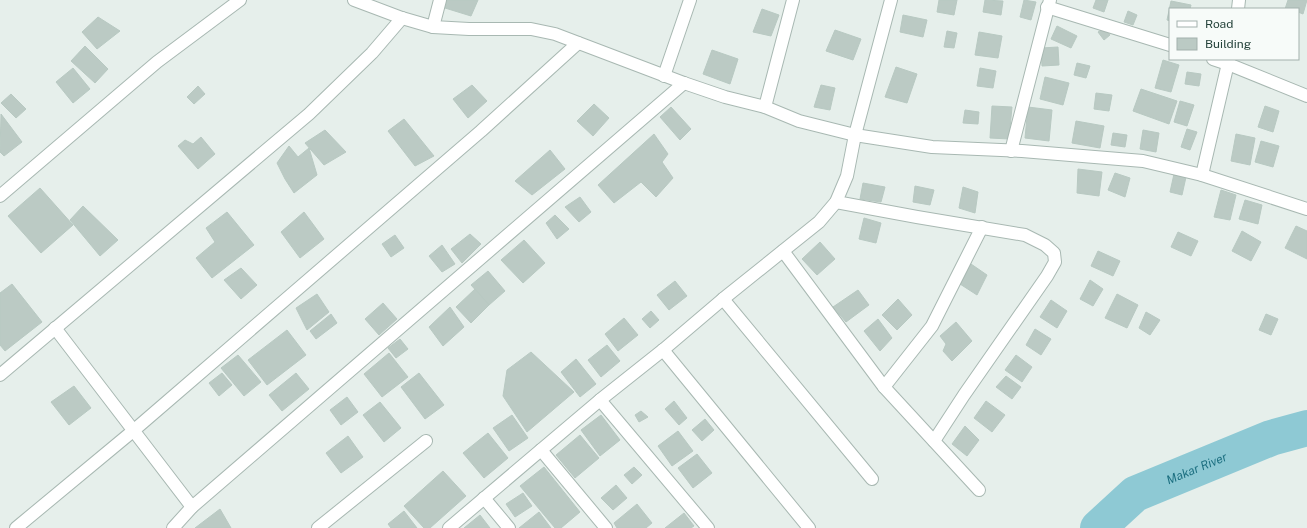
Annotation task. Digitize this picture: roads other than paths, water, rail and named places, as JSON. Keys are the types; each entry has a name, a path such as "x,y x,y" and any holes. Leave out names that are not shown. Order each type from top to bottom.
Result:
{"street":[{"path":"0,196 157,62 240,0"},
{"path":"354,0 402,18 433,27 469,29 531,29 555,34 664,76 725,97 765,107 799,121 855,134 932,146 1143,161 1202,175 1307,209"},
{"path":"433,27 440,0"},
{"path":"664,76 690,0"},
{"path":"765,107 793,0"},
{"path":"450,528 600,400 819,222 836,202 847,176 855,134 891,0"},
{"path":"1011,152 1048,4 1169,45"},
{"path":"0,375 309,114 372,53 402,18"},
{"path":"16,528 133,430 481,131 578,43"},
{"path":"1202,175 1229,61 1307,96"},
{"path":"172,528 192,507 684,83"},
{"path":"836,202 1025,235 1045,245 1054,253 1054,262 1047,276 964,395 934,441"},
{"path":"884,387 932,326 982,227"},
{"path":"783,251 884,387 979,490"},
{"path":"723,299 872,479"},
{"path":"55,328 192,507"},
{"path":"663,350 809,528"},
{"path":"600,400 708,528"},
{"path":"318,528 426,442"},
{"path":"541,450 606,528"},
{"path":"484,498 509,528"}],"waterway":[{"name":"Makar River","path":"1098,528 1135,494 1271,438 1307,428"}]}
